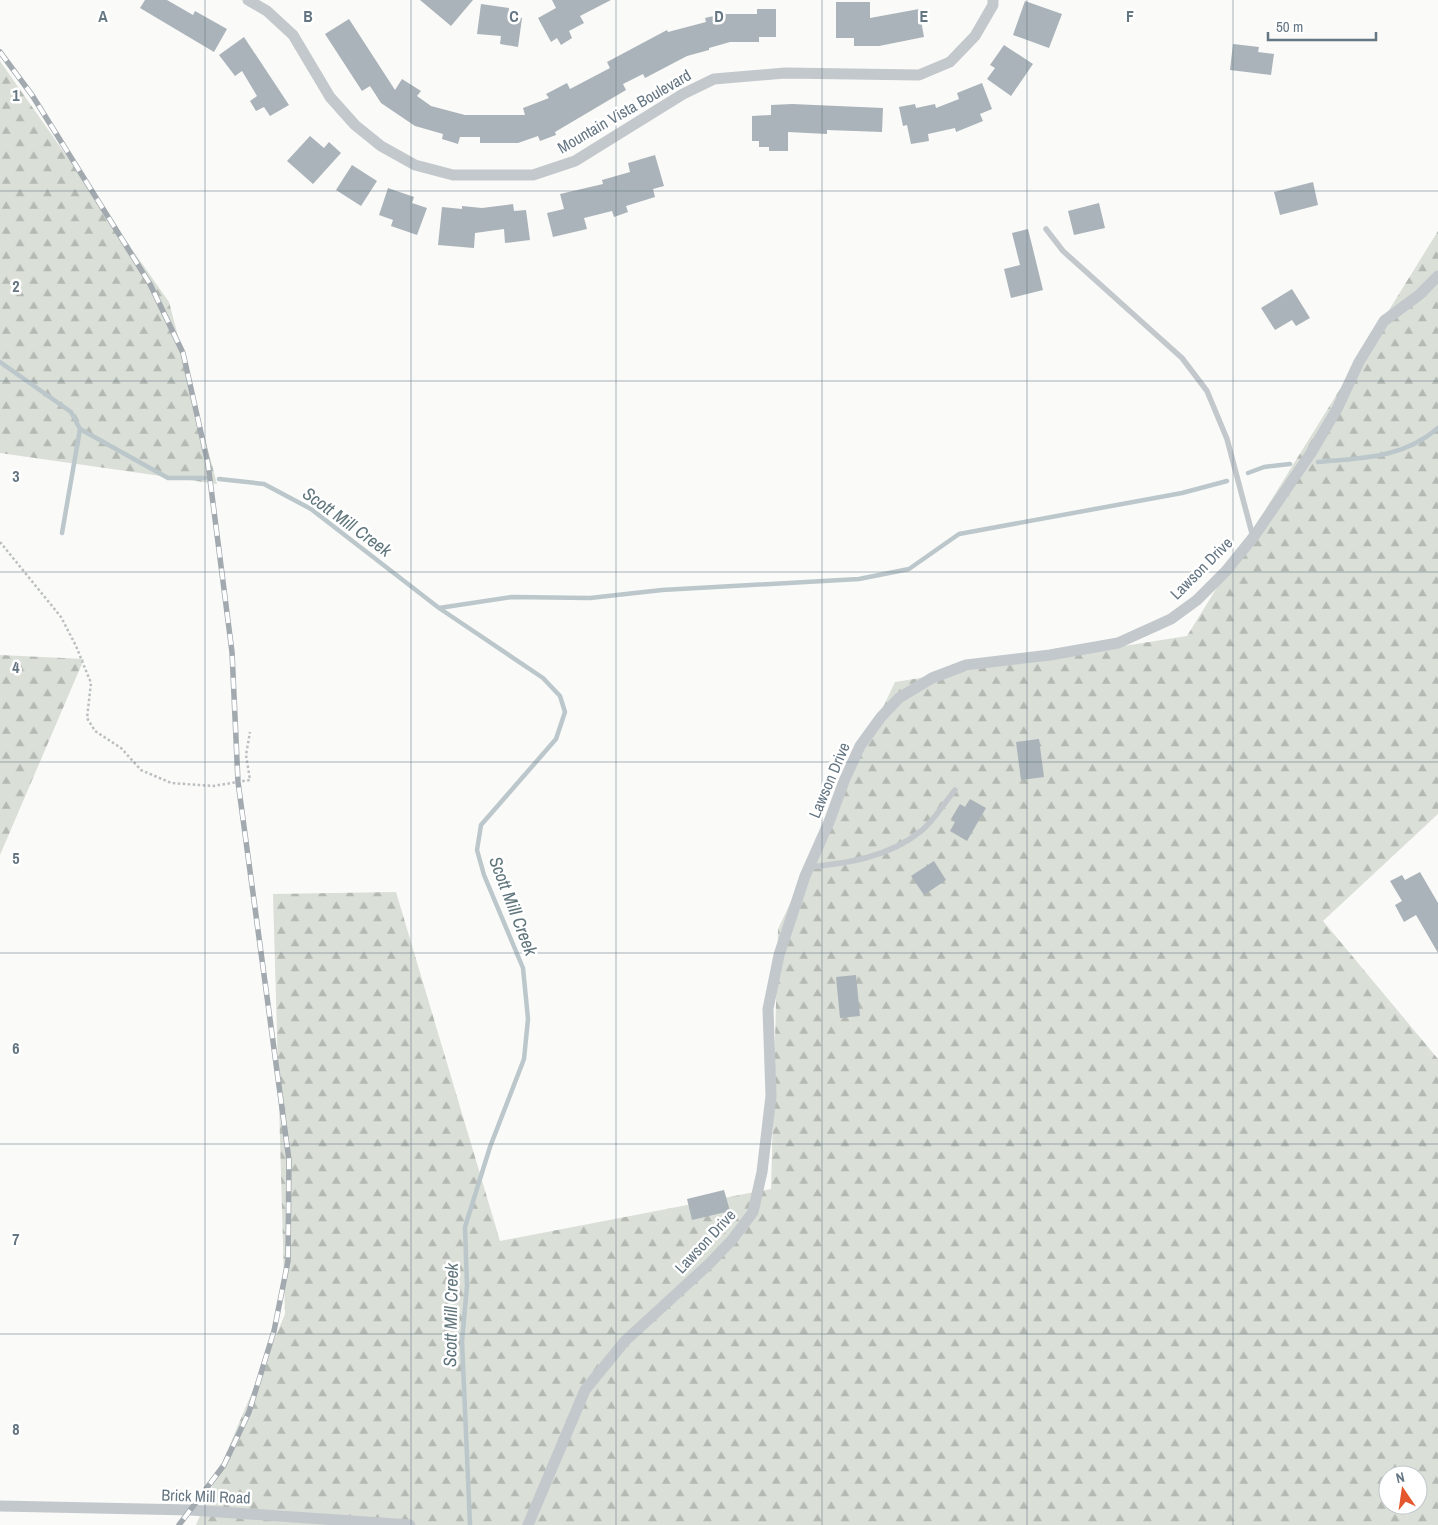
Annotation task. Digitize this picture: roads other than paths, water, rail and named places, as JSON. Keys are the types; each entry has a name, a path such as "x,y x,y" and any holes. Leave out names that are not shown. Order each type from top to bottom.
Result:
{"street":[{"name":"Mountain Vista Boulevard","path":"248,0 267,11 293,35 330,97 355,125 381,146 415,165 453,175 533,175 575,161 683,94 714,79 785,73 919,75 950,62 975,36 993,5 993,0"},
{"name":"Lawson Drive","path":"528,1525 585,1390 625,1341 732,1240 753,1212 762,1172 771,1096 770,993 790,919 809,867 860,746 881,717 899,698 932,678 966,665 1050,656 1118,643 1171,619 1197,600 1226,571 1253,538 1311,453 1336,409 1359,362 1384,321 1419,295 1438,276"},
{"name":"Brick Mill Road","path":"0,1506 191,1510 410,1525"}],"lane":[{"path":"1046,229 1063,252 1110,296 1182,358 1207,391 1227,439 1253,538"},
{"path":"809,867 855,862 890,850 921,831 955,790"}],"waterway":[{"name":"Scott Mill Creek","path":"0,362 71,412 80,429 168,478 205,478"},
{"path":"1318,462 1382,455 1397,451 1425,438 1438,428"},
{"path":"62,533 80,429"},
{"path":"1248,473 1264,467 1290,464"},
{"name":"Scott Mill Creek","path":"219,479 264,484 311,509 439,608 543,678 560,696 565,712 556,739 481,825 477,850 484,875 523,968 528,1019 524,1059 490,1147 465,1227 467,1286 462,1341 470,1525"},
{"path":"439,608 512,597 590,598 662,590 859,579 909,569 959,534 1182,493 1227,481"}],"railway":[{"path":"0,52 32,95 150,284 183,353 208,464 232,652 238,782 289,1160 288,1261 274,1331 249,1412 224,1465 179,1525"}]}
